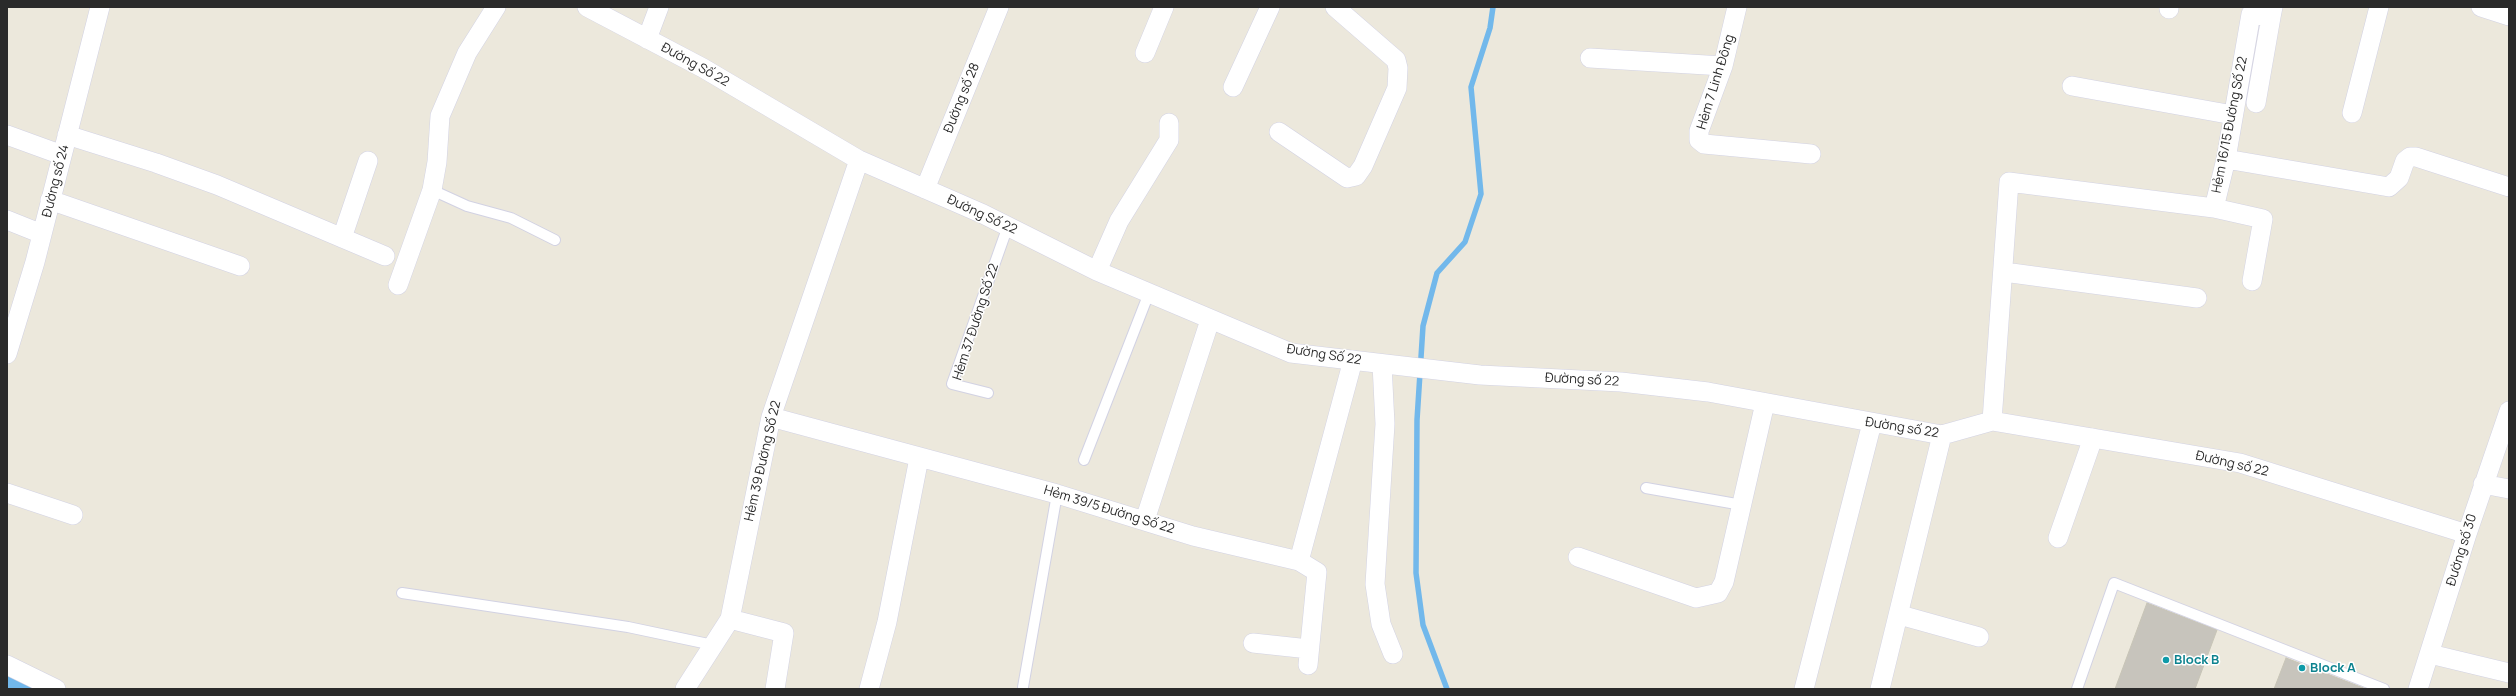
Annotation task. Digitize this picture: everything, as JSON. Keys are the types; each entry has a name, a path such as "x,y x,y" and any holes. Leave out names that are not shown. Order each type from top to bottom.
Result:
{"street":[{"name":"Đường số 24","path":"7,353 42,234 100,7"},
{"path":"398,285 432,190 437,162 440,116 467,53 496,7"},
{"name":"Đường Số 22","path":"587,7 702,68 859,160 1008,226 1098,271 1210,320 1291,353 1390,365"},
{"path":"647,39 659,7"},
{"name":"Đường số 28","path":"925,189 999,7"},
{"path":"1145,53 1164,7"},
{"path":"1234,87 1270,7"},
{"path":"1279,132 1347,178 1356,176 1363,166 1397,88 1398,68 1396,60 1335,7"},
{"name":"Hẻm 7 Linh Đông","path":"1737,7 1723,66 1699,131 1699,140 1704,144 1811,154"},
{"path":"2352,113 2379,7"},
{"path":"2481,7 2509,16"},
{"path":"2256,103 2272,12"},
{"name":"Hẻm 16/15 Đường Số 22","path":"2214,208 2226,159 2252,14 2272,12"},
{"path":"1590,58 1723,66"},
{"path":"2072,86 2233,115"},
{"path":"1098,271 1119,221 1169,140 1169,123"},
{"path":"7,135 62,155"},
{"path":"68,135 156,163 218,185 385,256"},
{"path":"2226,159 2389,187 2399,178 2405,161 2410,157 2416,157 2509,186"},
{"name":"Hẻm 39 Đường Số 22","path":"685,689 730,618 771,417 859,160"},
{"path":"342,238 368,161"},
{"path":"1992,421 2010,182 2214,208 2263,219 2252,281"},
{"path":"50,200 240,266"},
{"path":"7,220 42,234"},
{"path":"2004,272 2197,298"},
{"path":"1145,520 1210,320"},
{"path":"1299,561 1353,360"},
{"path":"1390,365 1375,584 1381,624 1392,654"},
{"name":"Đường số 22","path":"1390,365 1480,375 1621,382 1708,392 1942,435 1992,421 2240,464 2466,534"},
{"path":"1578,557 1696,598 1713,596 1718,593 1724,582 1765,403"},
{"name":"Đường số 30","path":"2418,689 2466,534 2509,411"},
{"name":"Hẻm 39/5 Đường Số 22","path":"771,417 1057,494 1193,536 1299,561 1317,572 1309,657 1253,643"},
{"path":"1804,689 1872,423"},
{"path":"1880,689 1900,615 1942,435"},
{"path":"2058,538 2093,438"},
{"path":"869,689 887,622 919,458"},
{"path":"2484,484 2509,488"},
{"path":"7,493 73,515"},
{"path":"1900,615 1979,638"},
{"path":"730,618 784,633 775,689"},
{"path":"2430,654 2509,673"},
{"path":"7,665 56,689"}],"lane":[{"path":"432,190 467,206 512,218 555,240"},
{"name":"Hẻm 37 Đường Số 22","path":"988,393 952,384 1008,226"},
{"path":"1084,460 1149,293"},
{"path":"1646,488 1742,505"},
{"path":"1023,686 1057,494"},
{"path":"2077,689 2114,583 2384,689"},
{"path":"402,593 628,628 713,645"}],"water":[{"path":"7,673 41,689 7,689"}],"building":[{"name":"Block B","path":"2147,603 2217,630 2195,689 2115,689"},
{"name":"Block A","path":"2286,658 2366,689 2274,689"}],"waterway":[{"path":"1447,689 1423,625 1416,573 1417,420 1423,326 1437,273 1465,242 1481,194 1471,87 1490,28 1493,7"}],"place":[{"name":"Block B","path":"2166,660"},
{"name":"Block A","path":"2302,668"}]}
